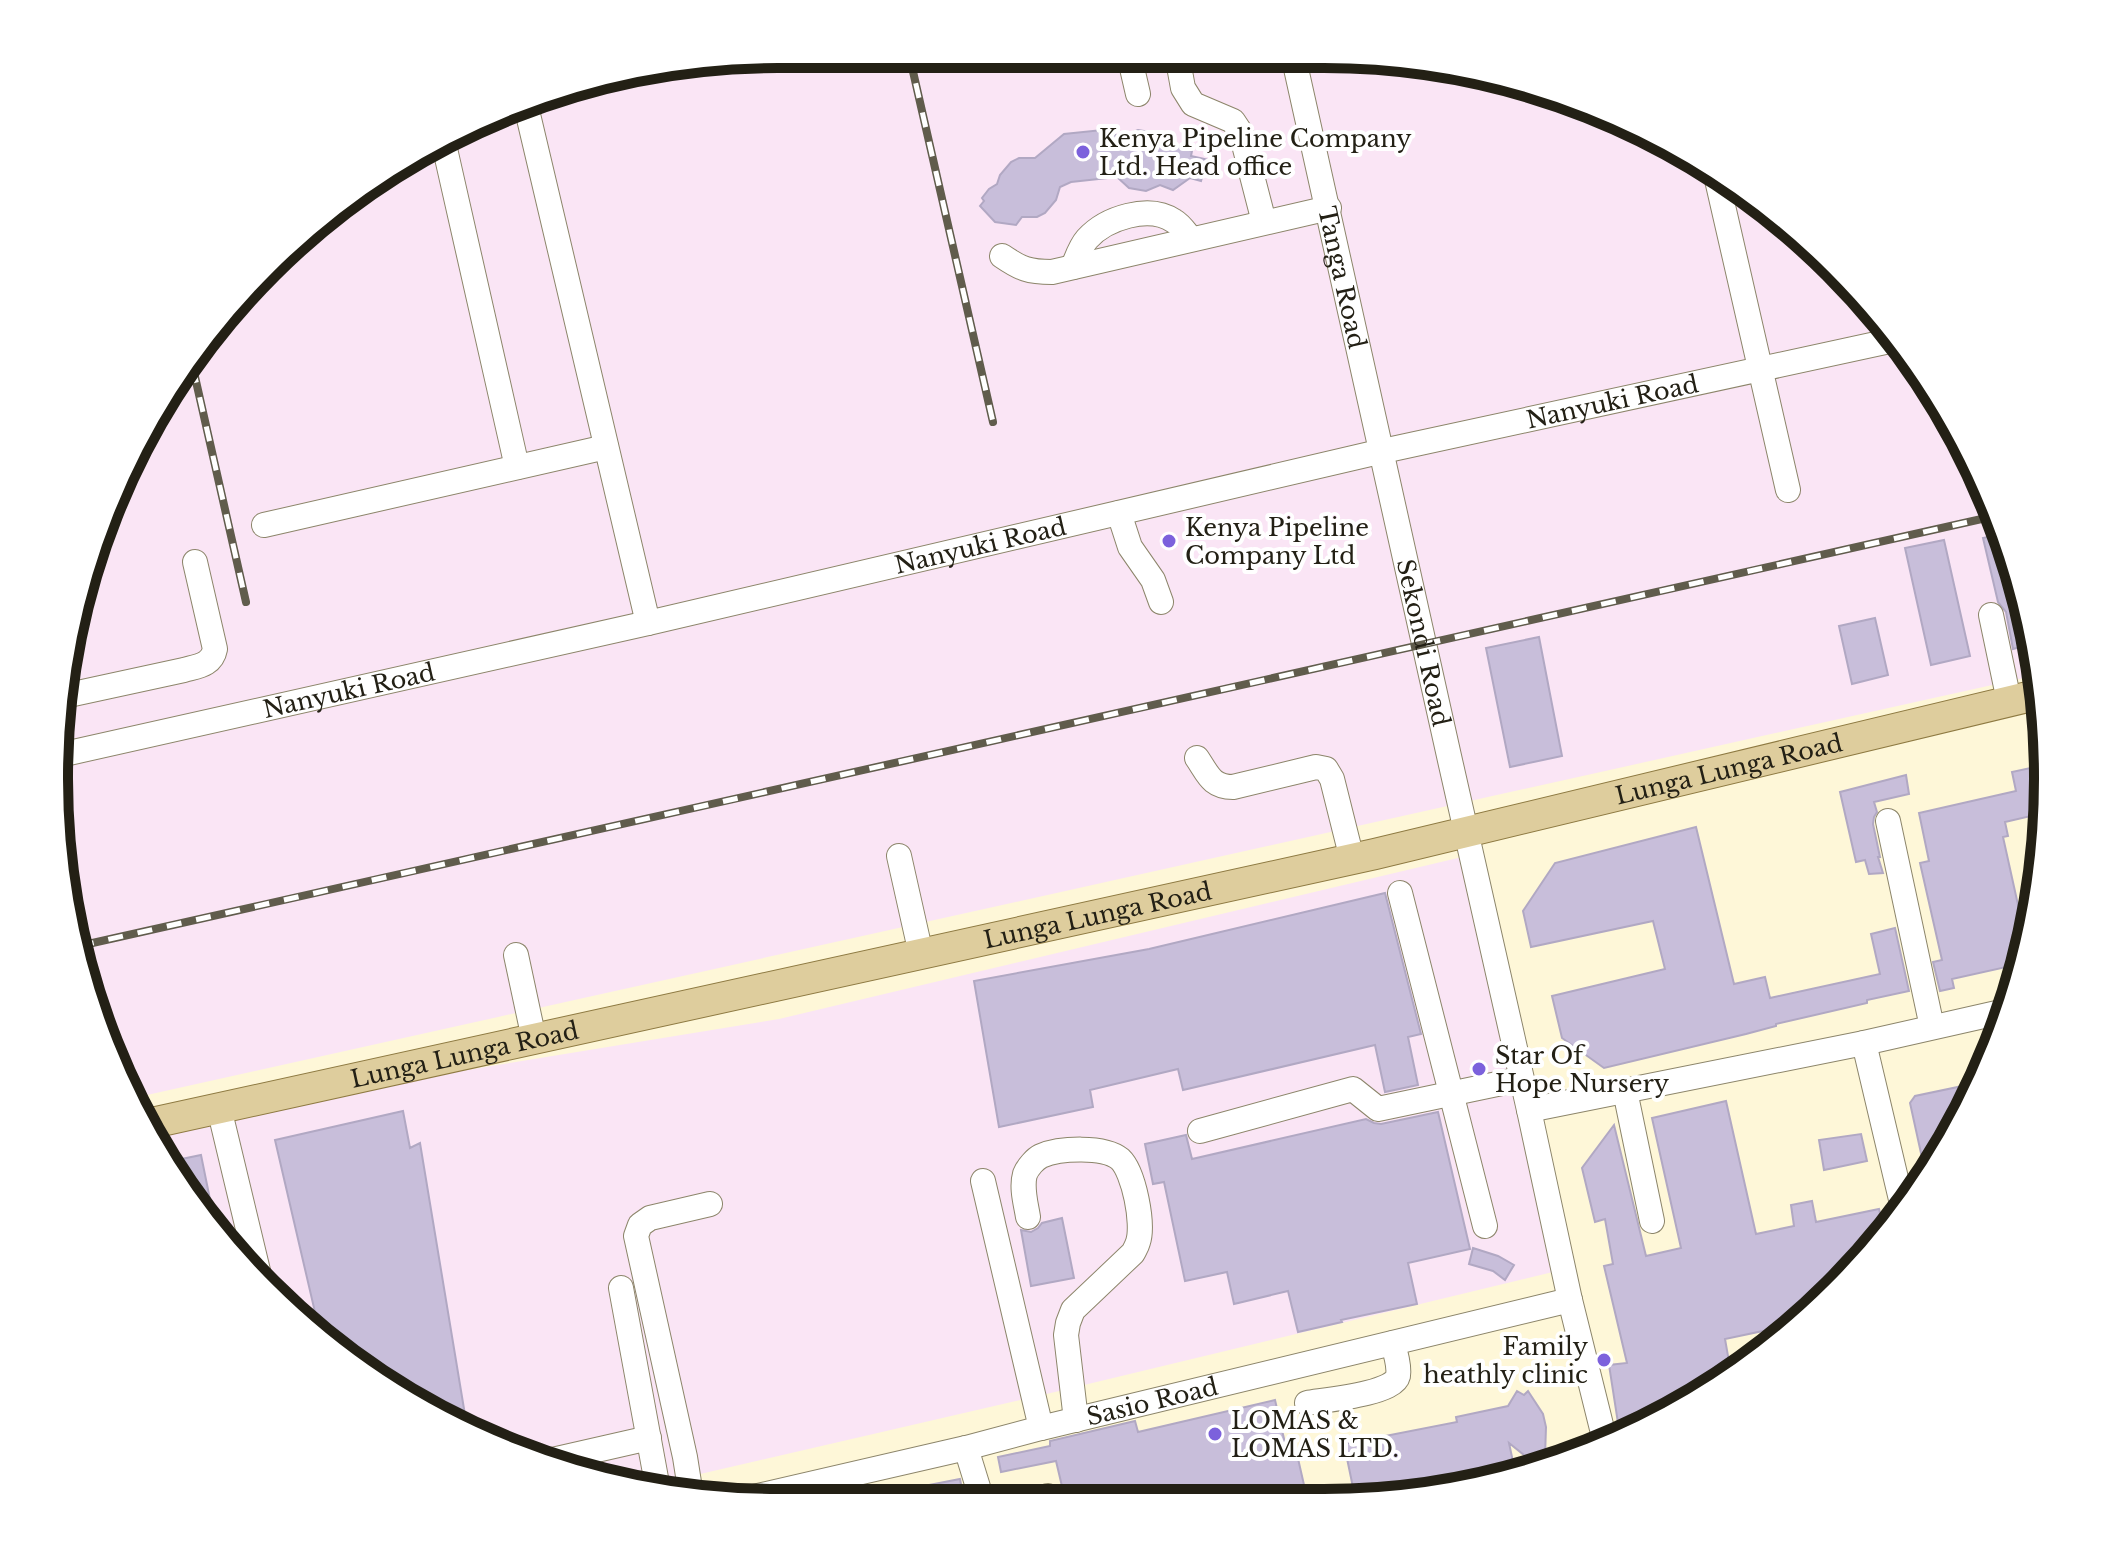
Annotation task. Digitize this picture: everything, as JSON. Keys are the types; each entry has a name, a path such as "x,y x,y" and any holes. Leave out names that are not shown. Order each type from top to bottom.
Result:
{"main road":[{"name":"Lunga Lunga Road","path":"157,1122 1467,833 2029,697"}],"street":[{"path":"1132,68 1138,94"},
{"path":"1179,68 1183,88 1193,104 1233,121 1241,133 1264,222"},
{"name":"Tanga Road","path":"1296,68 1383,451"},
{"path":"528,114 648,623"},
{"path":"445,151 517,467"},
{"path":"1719,189 1788,490"},
{"path":"1002,256 1020,268 1052,272 1329,208"},
{"path":"1073,267 1079,249 1086,240 1111,220 1125,216 1144,214 1166,217 1178,223 1191,239"},
{"name":"Nanyuki Road","path":"69,753 648,623 1383,451 1884,342"},
{"path":"264,525 606,447"},
{"name":"Sekondi Road","path":"1383,451 1570,1300 1603,1432"},
{"path":"1119,513 1130,547 1153,580 1161,602"},
{"path":"73,694 184,670 210,661 215,649 195,562"},
{"path":"1991,615 2009,701"},
{"path":"1197,758 1212,781 1226,787 1316,767 1326,769 1332,779 1352,859"},
{"path":"1888,821 1932,1027"},
{"path":"899,856 921,954"},
{"path":"1400,893 1485,1226"},
{"path":"516,955 534,1039"},
{"path":"1529,1110 1864,1043 1994,1014"},
{"path":"1864,1043 1900,1193"},
{"path":"1200,1131 1353,1089 1378,1109 1521,1079"},
{"path":"1625,1091 1652,1221"},
{"path":"219,1108 255,1259"},
{"path":"1028,1217 1024,1180 1029,1167 1039,1157 1094,1150 1109,1153 1128,1170 1140,1226 1139,1242 1133,1253 1073,1310 1068,1323 1066,1335 1076,1420"},
{"path":"983,1181 1041,1428"},
{"path":"689,1483 636,1236 640,1225 650,1218 710,1204"},
{"path":"621,1288 656,1478"},
{"name":"Sasio Road","path":"788,1489 1570,1300"},
{"path":"1307,1403 1373,1392 1392,1384 1398,1376 1393,1343"},
{"path":"568,1457 649,1438"},
{"path":"966,1448 979,1489"}],"shaded area":[{"path":"778,68 1370,70 1416,74 1507,92 1595,122 1638,141 1718,188 1792,244 1858,310 1887,346 1939,423 1980,507 2010,595 2026,677 143,1096 122,1050 92,962 74,871 68,778 70,732 74,686 92,595 122,507 141,464 163,423 215,346 244,310 310,244 346,215 423,163 464,141 550,106 595,92 686,74"},
{"path":"1462,857 1557,1271 672,1481 595,1465 507,1435 423,1394 384,1369 310,1313 244,1247 215,1211 161,1131 382,1084 779,1019"}],"building":[{"path":"1102,130 1103,133 1123,136 1138,130 1156,133 1170,146 1192,151 1191,156 1218,162 1218,178 1203,174 1201,181 1190,178 1173,190 1160,185 1146,191 1129,188 1117,177 1071,182 1060,187 1056,200 1045,213 1037,217 1022,217 1016,225 995,222 980,206 984,201 982,198 997,184 1011,162 1019,158 1035,158 1064,134"},
{"path":"1991,536 1996,550 2021,647 2013,649 2006,612 1998,602 1983,538"},
{"path":"1944,540 1970,656 1931,665 1905,548"},
{"path":"1875,618 1888,675 1852,684 1839,626"},
{"path":"1539,637 1562,756 1510,767 1486,648"},
{"path":"2034,767 2034,778 2032,816 2005,822 2008,836 2003,837 2020,915 2009,967 1952,979 1954,988 1940,991 1933,962 1942,960 1920,863 1929,861 1919,813 2016,791 2012,772"},
{"path":"1906,775 1909,794 1874,802 1877,812 1873,824 1883,873 1869,874 1865,860 1856,862 1840,792"},
{"path":"1696,827 1734,984 1765,977 1770,998 1880,974 1871,934 1895,928 1909,991 1604,1068 1562,1038 1552,996 1665,969 1653,921 1531,947 1523,911 1555,863"},
{"path":"1385,893 1421,1034 1408,1037 1418,1085 1385,1092 1375,1045 1183,1090 1178,1069 1090,1090 1093,1107 999,1127 974,981 1149,949"},
{"path":"1964,1086 1922,1160 1910,1103 1915,1096"},
{"path":"1726,1101 1756,1234 1794,1226 1791,1205 1812,1201 1816,1222 1879,1209 1881,1218 1826,1281 1772,1329 1725,1339 1729,1361 1679,1394 1618,1423 1609,1365 1627,1363 1604,1266 1613,1264 1605,1219 1595,1222 1582,1168 1614,1125 1646,1256 1681,1248 1652,1118"},
{"path":"403,1111 410,1148 420,1143 465,1417 384,1369 316,1318 275,1140"},
{"path":"1438,1112 1470,1249 1408,1263 1417,1304 1298,1332 1288,1291 1234,1304 1227,1272 1185,1281 1164,1182 1153,1184 1145,1144 1186,1135 1192,1159 1366,1119 1381,1124"},
{"path":"1861,1134 1867,1161 1824,1170 1819,1140"},
{"path":"201,1155 211,1206 188,1173 179,1159"},
{"path":"1062,1218 1074,1278 1031,1286 1021,1230 1031,1232 1042,1223"},
{"path":"1473,1248 1514,1265 1505,1280 1493,1271 1469,1264"},
{"path":"1517,1391 1524,1395 1528,1391 1543,1414 1545,1453 1528,1458 1509,1443 1513,1463 1507,1465 1416,1483 1353,1488 1344,1444 1457,1422 1456,1417 1508,1406"},
{"path":"1275,1400 1285,1443 1294,1441 1305,1489 1063,1489 1056,1461 1001,1472 998,1457 1050,1446 1050,1441 1135,1421 1138,1432"},
{"path":"960,1479 962,1489 909,1489"}],"railway":[{"path":"912,68 993,422"},
{"path":"195,375 246,602"},
{"path":"88,944 1984,518"}],"place":[{"name":"Kenya Pipeline Company Ltd. Head office","path":"1083,152"},
{"name":"Kenya Pipeline Company Ltd","path":"1169,541"},
{"name":"Star Of Hope Nursery","path":"1479,1069"},
{"name":"Family heathly clinic","path":"1604,1360"},
{"name":"LOMAS & LOMAS LTD.","path":"1215,1434"}]}
